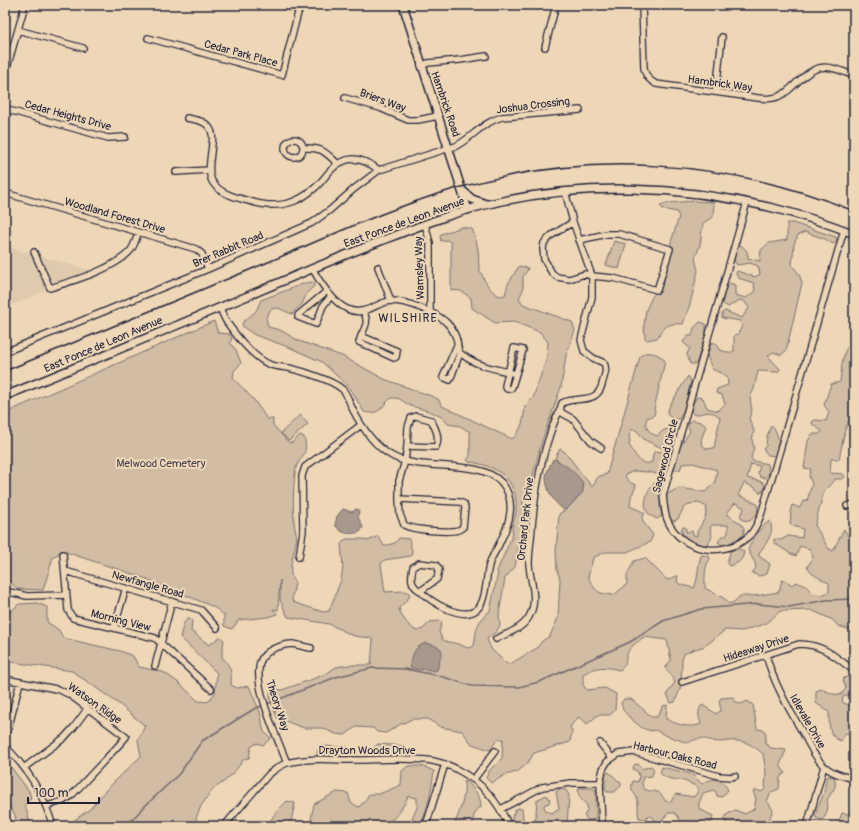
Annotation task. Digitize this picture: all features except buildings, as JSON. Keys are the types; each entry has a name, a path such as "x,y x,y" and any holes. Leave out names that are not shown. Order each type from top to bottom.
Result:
{"main road":[{"name":"Hambrick Road","path":"403,5 421,66 468,210"},
{"name":"East Ponce de Leon Avenue","path":"5,396 312,268 452,214 488,204 565,192 629,188 657,189 704,194 747,202 795,214 854,234"},
{"path":"462,191 472,199 488,204"},
{"path":"452,214 461,204 462,191"}],"street":[{"path":"5,75 25,5"},
{"path":"282,5 300,7"},
{"path":"545,47 556,5"},
{"name":"Hambrick Way","path":"642,5 645,75 649,80 656,84 758,98 775,98 786,92 808,72 818,68 835,67 854,76"},
{"name":"Cedar Park Place","path":"148,38 282,74 300,7"},
{"path":"18,30 83,48"},
{"path":"716,92 722,37"},
{"path":"421,66 428,63 486,56"},
{"name":"Briers Way","path":"345,98 380,108 408,120 418,120 438,116"},
{"name":"Cedar Heights Drive","path":"5,109 108,138 125,137"},
{"name":"Joshua Crossing","path":"449,149 467,141 484,124 495,118 580,110"},
{"path":"187,118 203,122 209,126 213,133 209,170 214,185 228,194 266,205 282,205 296,201 318,185 338,164 347,160 358,158 379,170"},
{"path":"303,148 323,150 338,164"},
{"name":"Brer Rabbit Road","path":"5,352 208,269 312,223 379,170 449,149"},
{"path":"176,172 209,170"},
{"path":"565,192 573,222 592,276 592,297 581,340 584,351 593,358 604,363 606,368 601,390 596,396 588,399 569,400 562,403 560,409 562,413 573,419 590,441 601,448"},
{"name":"Woodland Forest Drive","path":"5,193 196,249 202,254 208,269"},
{"name":"Sagewood Circle","path":"747,202 663,495 664,510 667,520 673,530 681,538 698,548 712,550 738,544 749,536 755,529 761,515 844,230"},
{"path":"573,222 552,235 544,243 544,258 552,273 557,277 569,279 585,274 613,278 657,290 670,249 619,234 607,234 579,240"},
{"name":"Wamsley Way","path":"425,224 430,243 430,312"},
{"path":"34,252 50,288 80,279 109,266 122,258 136,242 138,233"},
{"path":"378,267 391,302"},
{"path":"312,268 329,293 342,306 356,311 363,311 380,304 391,302 409,303 448,322 453,330 460,353 477,364 516,374"},
{"path":"329,293 316,324 298,317 298,314 329,293"},
{"path":"220,307 227,323 259,359 275,366 289,368 317,377 343,389 361,425 382,449 392,456 405,461 454,467 471,467 489,474 502,483 508,494 511,507 504,534 488,567 485,593 480,606 467,613 457,612 438,606 415,588 411,577 413,567 419,563 431,563 437,565 439,569 437,579 422,590 419,590"},
{"path":"361,336 397,351 396,357 394,358 359,342 361,336 367,322 363,311"},
{"path":"457,344 443,377 449,380 450,379 460,353"},
{"path":"514,348 523,350 512,387 510,389 507,389 505,386 508,372 514,348"},
{"name":"Orchard Park Drive","path":"496,639 522,626 529,617 534,599 529,564 535,496 553,423 560,409"},
{"path":"398,499 460,502 464,504 466,508 463,527 458,530 448,531 411,529 404,525 400,514 398,499 398,481 405,461 408,427 411,418 416,416 431,420 438,434 436,447 407,446"},
{"path":"299,557 303,531 302,476 306,466 361,425"},
{"path":"847,506 854,504"},
{"name":"Morning View","path":"63,554 65,595 68,610 73,618 155,638 211,689"},
{"name":"Newfangle Road","path":"65,571 202,610 217,628"},
{"path":"114,628 126,588"},
{"path":"5,591 27,596 65,595"},
{"path":"155,666 172,601"},
{"name":"Theory Way","path":"287,763 258,681 259,667 263,656 284,644 293,644 310,648"},
{"name":"Hideaway Drive","path":"682,682 799,644 810,644 831,653 854,671"},
{"name":"Idlevale Drive","path":"766,655 771,672 783,698 815,755 824,766 838,774 854,779"},
{"name":"Watson Ridge","path":"5,679 60,690 70,695 126,737 71,796 63,801 47,806"},
{"path":"5,736 8,730 20,682"},
{"path":"25,768 64,738 88,708"},
{"path":"600,743 612,758 603,769 600,783 602,826"},
{"path":"5,746 25,768 47,806 53,826"},
{"path":"474,779 495,751"},
{"name":"Harbour Oaks Road","path":"612,758 625,752 634,752 720,776 735,776"},
{"name":"Drayton Woods Drive","path":"224,826 269,774 287,763 306,760 415,759 445,764 474,779 501,809 508,826"},
{"path":"424,826 428,818 445,764"},
{"path":"807,826 824,766"},
{"path":"501,809 542,787 559,784 600,783"}],"shaded area":[{"path":"5,246 18,250 93,271 5,308"},
{"path":"553,459 570,469 583,483 583,492 567,509 564,510 551,496 547,487 546,477"},
{"path":"343,509 352,512 356,509 359,510 358,517 363,527 360,532 346,533 337,528 335,525 337,516"},
{"path":"426,643 441,649 442,653 437,670 418,670 411,668 410,666 414,652 418,647"}],"green space":[{"path":"693,201 714,202 713,217 703,223 700,245 695,258 698,271 690,304 683,324 668,326 657,338 647,340 645,338 644,325 646,310 652,297 664,281 671,242 679,217 677,212 663,209 660,206 668,203"},
{"path":"787,223 793,223 836,237 837,241 833,244 825,239 805,232 798,235 794,244 792,265 799,274 802,283 786,351 781,355 773,352 768,356 780,369 778,372 758,371 754,389 750,397 752,411 749,418 754,431 752,440 754,447 751,458 753,461 768,464 769,473 765,478 760,477 758,472 760,466 751,464 747,478 763,482 765,488 760,493 754,487 744,483 738,495 758,505 757,514 750,521 743,520 740,515 744,510 743,507 735,503 728,512 728,515 740,523 744,528 744,535 724,546 718,542 722,536 726,536 728,533 728,525 712,525 710,528 712,537 710,541 706,545 698,544 687,539 682,533 681,529 685,527 686,532 692,531 693,535 697,536 697,532 705,518 707,507 697,502 684,507 678,519 671,522 666,505 667,494 679,488 705,492 715,483 717,470 693,463 682,464 680,470 674,470 674,460 690,431 688,423 692,420 701,422 706,426 701,440 702,445 707,449 714,448 720,418 714,413 694,415 691,411 693,403 697,397 703,398 707,408 718,411 725,404 722,395 716,393 717,389 728,385 727,376 712,369 707,356 712,342 717,344 720,350 730,353 734,351 734,335 738,334 742,326 740,321 722,318 722,313 725,311 742,318 749,308 745,302 740,300 728,307 722,303 726,288 730,283 735,285 735,295 746,298 755,292 754,283 738,278 736,274 737,271 755,277 760,274 758,266 750,263 737,265 734,260 735,250 741,245 747,251 748,258 760,261 761,250 769,243 787,240"},
{"name":"Melwood Cemetery","path":"462,227 472,229 477,244 480,270 492,291 501,296 505,295 508,284 519,266 528,268 523,276 523,290 519,298 523,304 572,322 575,330 566,356 561,387 542,441 529,491 523,501 522,527 515,567 505,578 499,615 500,626 495,633 487,639 491,649 506,663 510,664 537,648 542,641 550,636 558,618 560,579 557,570 556,551 559,514 567,509 584,487 580,480 555,458 560,449 565,452 592,487 597,477 607,474 640,357 644,353 656,354 665,361 654,415 647,418 647,427 650,432 657,436 664,430 669,429 674,439 670,448 664,449 645,440 636,430 631,430 629,445 641,461 644,463 652,462 655,451 662,452 666,462 661,475 634,471 625,475 629,482 636,485 631,496 630,506 645,513 642,518 653,535 650,542 627,552 605,552 593,558 588,577 595,589 600,593 614,595 627,584 627,575 634,561 645,558 667,580 678,576 677,581 679,584 694,588 697,580 701,556 703,555 709,556 710,559 706,569 705,588 725,599 729,604 734,602 740,596 755,596 779,592 782,580 792,585 796,582 806,586 812,593 822,595 829,592 829,583 814,575 807,567 813,558 810,549 800,546 796,556 774,543 774,539 781,540 788,536 802,538 803,529 793,526 790,523 790,512 792,505 800,508 803,501 807,501 812,484 809,476 811,469 804,468 808,441 812,434 820,434 822,431 813,425 812,422 815,420 826,421 829,412 824,405 831,384 840,382 844,354 854,339 854,395 852,402 854,407 845,430 839,459 831,459 830,473 843,474 845,477 835,479 824,491 815,525 828,548 833,551 844,529 848,536 854,541 854,631 838,626 833,620 811,610 780,611 767,623 743,631 725,630 705,646 684,654 682,660 681,686 675,702 671,703 667,694 675,682 665,668 671,660 667,640 644,637 630,648 625,665 620,670 601,668 593,669 583,674 583,685 587,690 605,688 616,694 615,710 610,715 598,715 587,724 581,718 577,718 570,727 572,731 570,742 534,753 527,764 517,772 505,775 491,783 486,778 490,770 502,758 503,739 497,740 490,750 472,744 462,731 440,727 428,719 412,719 386,733 377,732 373,728 356,727 345,735 336,734 322,728 304,728 277,718 270,699 270,692 273,689 282,690 326,674 336,667 348,665 371,665 373,640 370,638 354,636 329,624 288,617 280,600 280,580 278,610 273,609 277,614 268,617 239,620 232,629 224,626 224,615 214,607 139,576 62,551 53,557 43,590 17,589 6,577 5,413 214,321 218,333 229,334 232,338 230,343 236,350 241,363 234,371 233,378 254,400 267,419 273,419 273,425 289,443 293,442 300,435 304,437 305,449 296,468 293,498 294,523 297,537 291,563 292,579 295,583 292,598 293,602 323,612 329,611 341,580 343,567 341,544 346,539 363,539 368,541 378,536 384,546 395,543 399,538 409,539 412,551 411,556 384,560 381,564 385,592 408,592 410,595 408,599 399,608 408,625 417,631 423,629 430,622 439,621 442,622 439,632 442,639 467,648 474,646 478,624 490,611 498,573 497,571 513,534 512,528 516,512 516,498 509,482 496,470 488,466 469,462 467,460 470,456 470,432 460,426 448,424 436,414 411,406 397,398 391,398 376,412 364,412 350,388 322,362 291,348 255,335 243,327 242,323 256,311 261,300 305,283 313,282 315,285 307,293 302,304 292,314 278,308 271,309 266,317 268,327 280,330 299,341 342,356 384,379 438,399 442,406 512,439 520,428 525,406 533,398 547,357 548,342 540,332 514,322 495,323 472,308 471,298 461,291 451,290 451,242 447,240 441,241 440,236 441,234"},
{"path":"614,241 626,244 619,269 606,265"},
{"path":"700,322 706,324 706,333 696,364 690,364 687,354 690,348 683,342 688,336 692,336 694,328"},
{"path":"688,376 691,381 684,409 679,419 672,419 667,413 670,405"},
{"path":"300,415 308,424 289,441 281,433"},
{"path":"771,426 773,426 779,441 776,456 768,455 763,449 766,446 767,436"},
{"path":"654,483 660,485 660,507 662,516 657,519 649,514 645,506 647,493"},
{"path":"770,521 771,534 759,553 759,556 770,564 767,574 759,576 752,573 756,568 748,550 757,534"},
{"path":"734,549 740,549 744,552 739,562 729,566 727,563 730,552"},
{"path":"37,603 47,607 47,622 59,630 63,638 120,651 133,656 139,667 163,672 179,683 198,701 208,702 215,693 217,673 180,637 184,623 188,618 192,621 191,631 209,645 220,637 224,640 222,657 230,670 231,685 237,688 249,686 260,712 264,732 271,738 263,745 257,743 251,747 249,758 244,759 225,781 213,789 201,806 196,818 200,826 66,826 90,809 106,790 141,756 138,740 145,726 119,704 72,671 5,661 5,613 8,614 19,604"},
{"path":"851,677 854,680 854,693 843,697 842,702 854,708 854,736 846,733 841,741 831,733 829,725 829,712 816,703 816,691 821,689 833,694 841,695 846,688 843,681 844,678"},
{"path":"733,697 736,702 741,704 747,701 753,705 757,729 764,730 766,734 765,743 771,748 786,750 780,765 785,773 780,777 779,789 771,792 767,801 773,810 770,817 770,826 728,826 724,820 726,815 735,810 745,814 754,809 756,799 753,791 756,790 762,792 765,789 766,773 763,754 760,751 751,745 740,741 720,742 701,738 688,743 655,730 651,731 642,728 623,710 621,703 624,699 631,699 652,717 657,717 663,706 667,705 666,719 674,723 693,726 701,724 699,712 702,705 717,714 721,710 719,701 721,698"},
{"path":"378,744 404,746 407,754 403,758 380,756 377,754 374,747"},
{"path":"321,746 348,747 354,750 352,757 318,757 318,749"},
{"path":"5,759 29,791 31,798 25,805 31,826 17,826 15,815 5,799"},
{"path":"638,764 642,769 651,766 654,769 652,776 643,777 642,784 644,789 658,792 665,801 671,802 675,794 694,797 698,791 698,787 685,781 664,776 660,773 662,767 692,774 702,784 709,780 716,780 723,783 728,790 722,797 717,796 716,792 713,790 703,793 699,803 699,809 713,816 712,822 693,827 683,823 675,813 668,813 660,823 655,821 653,817 648,816 645,819 639,818 638,800 632,791 633,781 638,782 638,772 633,769 634,765"},
{"path":"408,766 422,766 434,771 429,797 421,823 416,826 412,818 417,808 417,798 408,796 399,812 384,826 315,826 311,819 314,804 337,792 348,793 351,803 359,807 369,794 379,794 401,785 402,771"},
{"path":"608,772 621,782 621,786 614,792 607,792 605,789 605,776"},
{"path":"828,776 834,777 835,787 827,800 827,811 822,820 816,818 815,815 824,792"},
{"path":"467,781 475,790 481,803 481,807 474,815 474,826 454,826 463,799 464,782"},
{"path":"579,788 592,788 596,790 596,819 588,820 584,816 587,811 587,805 580,797 578,791"},
{"path":"559,789 566,790 569,795 567,826 535,826 537,800 546,795 550,799 549,803 545,804 544,807 546,811 552,813 559,808 556,792"},
{"path":"287,801 295,803 290,826 269,826 279,809"},
{"path":"518,808 522,809 524,826 513,826 512,817 515,810"},
{"path":"842,813 854,815 854,826 837,826"}],"waterway":[{"path":"126,826 179,774 202,741 254,709 336,677 372,668 405,669 440,676 472,686 519,687 539,682 630,642 663,621 701,609 758,604 789,607 826,600 854,599"}],"railway":[{"path":"5,371 382,214 454,189 504,177 554,169 605,165 656,166 706,171 756,180 806,194 854,211"}],"district":[{"name":"WILSHIRE","path":"408,318"}]}
